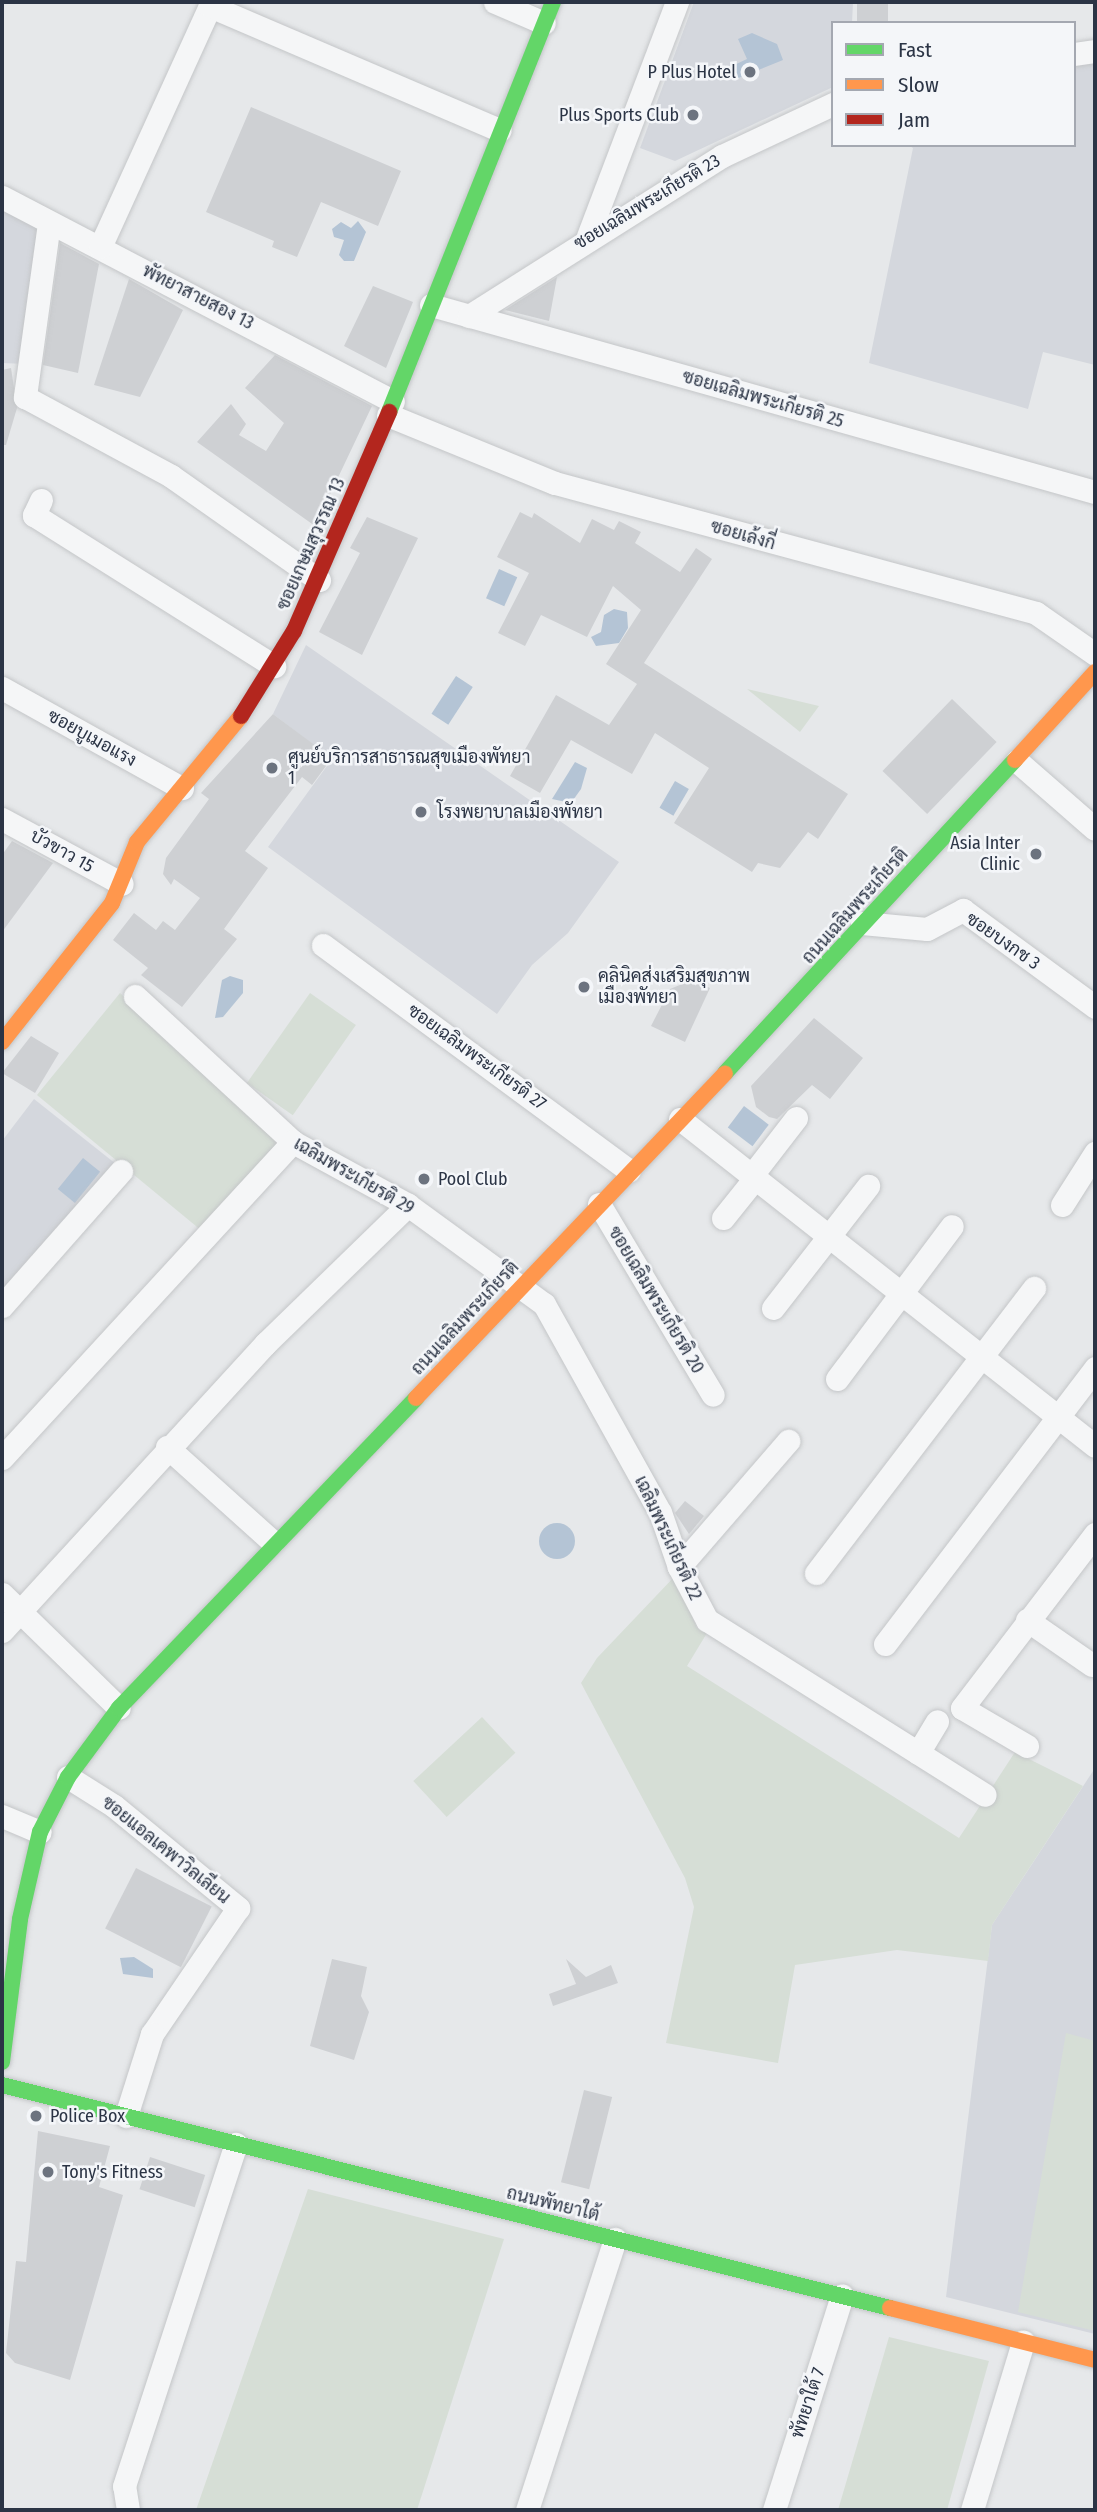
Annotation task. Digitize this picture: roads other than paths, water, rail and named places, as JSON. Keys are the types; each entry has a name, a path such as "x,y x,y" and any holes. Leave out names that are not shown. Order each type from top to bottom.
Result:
{"main road":[{"name":"ซอยเกษมสุวรรณ 13","path":"2,1042 52,984 122,884 137,842 259,694 274,666 319,580 391,408 553,2"},
{"name":"ถนนเฉลิมพระเกียรติ","path":"2,2062 20,1919 40,1832 68,1777 120,1708 273,1542 523,1285 1017,761 1095,672"},
{"name":"ถนนพัทยาใต้","path":"2,2085 1095,2360"}],"street":[{"path":"495,2 544,23"},
{"path":"588,236 677,2"},
{"path":"100,247 210,6 500,131"},
{"path":"1076,54 1095,51"},
{"name":"ซอยเฉลิมพระเกียรติ 23","path":"469,316 588,236 722,156 831,105"},
{"name":"พัทยาสายสอง 13","path":"2,197 100,247 391,408"},
{"path":"49,223 25,397 171,476 319,580"},
{"name":"ซอยเฉลิมพระเกียรติ 25","path":"431,305 1095,492"},
{"name":"ซอยเล้งกี่","path":"391,408 555,483 1036,613 1095,654"},
{"path":"41,500 34,515 274,666"},
{"name":"ซอยบูเมอแรง","path":"2,688 182,788"},
{"path":"1017,761 1095,829"},
{"name":"บัวขาว 15","path":"6,829 122,884"},
{"name":"ซอยบงกช 3","path":"862,923 927,929 963,910 1095,1007"},
{"name":"ซอยเฉลิมพระเกียรติ 27","path":"323,945 629,1171"},
{"name":"เฉลิมพระเกียรติ 29","path":"135,996 293,1142 408,1205 523,1285"},
{"path":"723,1218 796,1118"},
{"path":"680,1119 1095,1446"},
{"path":"2,1458 293,1142"},
{"path":"1062,1205 1095,1153"},
{"path":"2,1306 121,1171"},
{"path":"773,1308 868,1186"},
{"name":"ซอยเฉลิมพระเกียรติ 20","path":"598,1204 713,1395"},
{"path":"2,1631 167,1447 408,1205"},
{"path":"837,1379 903,1295 952,1226"},
{"name":"เฉลิมพระเกียรติ 22","path":"523,1285 544,1304 660,1513 679,1567 707,1620 985,1795"},
{"path":"816,1573 979,1354 1034,1288"},
{"path":"885,1644 1095,1368"},
{"path":"679,1567 788,1441"},
{"path":"167,1447 273,1542"},
{"path":"1027,1746 962,1708 1027,1620 1094,1537"},
{"path":"2,1594 120,1708"},
{"path":"1027,1620 1092,1665"},
{"path":"918,1753 937,1721"},
{"name":"ซอยแอลเคพาวิลเลียน","path":"68,1777 114,1806 238,1908 152,2034 126,2116"},
{"path":"2,1816 40,1832"},
{"path":"128,2510 124,2486 236,2144"},
{"path":"527,2510 615,2239"},
{"name":"พัทยาใต้ 7","path":"774,2510 842,2297"},
{"path":"972,2510 1023,2342"}],"water":[{"path":"752,33 777,44 783,60 736,79 730,67 747,59 738,39"},
{"path":"358,221 366,232 354,261 344,261 339,255 344,240 334,237 332,229 341,222 351,228"},
{"path":"499,569 517,577 504,606 486,598"},
{"path":"614,609 627,612 628,628 619,643 596,646 591,637 601,632 604,615"},
{"path":"456,676 473,687 448,725 431,714"},
{"path":"575,762 587,768 581,789 571,803 552,799"},
{"path":"675,781 689,789 673,816 660,808"},
{"path":"230,976 243,980 243,993 223,1017 215,1018 222,980"},
{"path":"744,1106 769,1125 753,1146 728,1128"},
{"path":"83,1158 100,1172 75,1203 58,1189"},
{"path":"557,1523 569,1529 575,1541 569,1553 557,1559 545,1553 539,1541 545,1529"},
{"path":"134,1957 153,1969 153,1978 123,1974 120,1958"}],"place":[{"name":"P Plus Hotel","path":"750,72"},
{"name":"Plus Sports Club","path":"693,115"},
{"name":"ศูนย์บริการสาธารณสุขเมืองพัทยา 1","path":"272,768"},
{"name":"โรงพยาบาลเมืองพัทยา","path":"421,812"},
{"name":"Asia Inter Clinic","path":"1036,854"},
{"name":"คลินิคส่งเสริมสุขภาพ เมืองพัทยา","path":"584,987"},
{"name":"Pool Club","path":"424,1179"},
{"name":"Police Box","path":"36,2116"},
{"name":"Tony's Fitness","path":"48,2172"}]}
